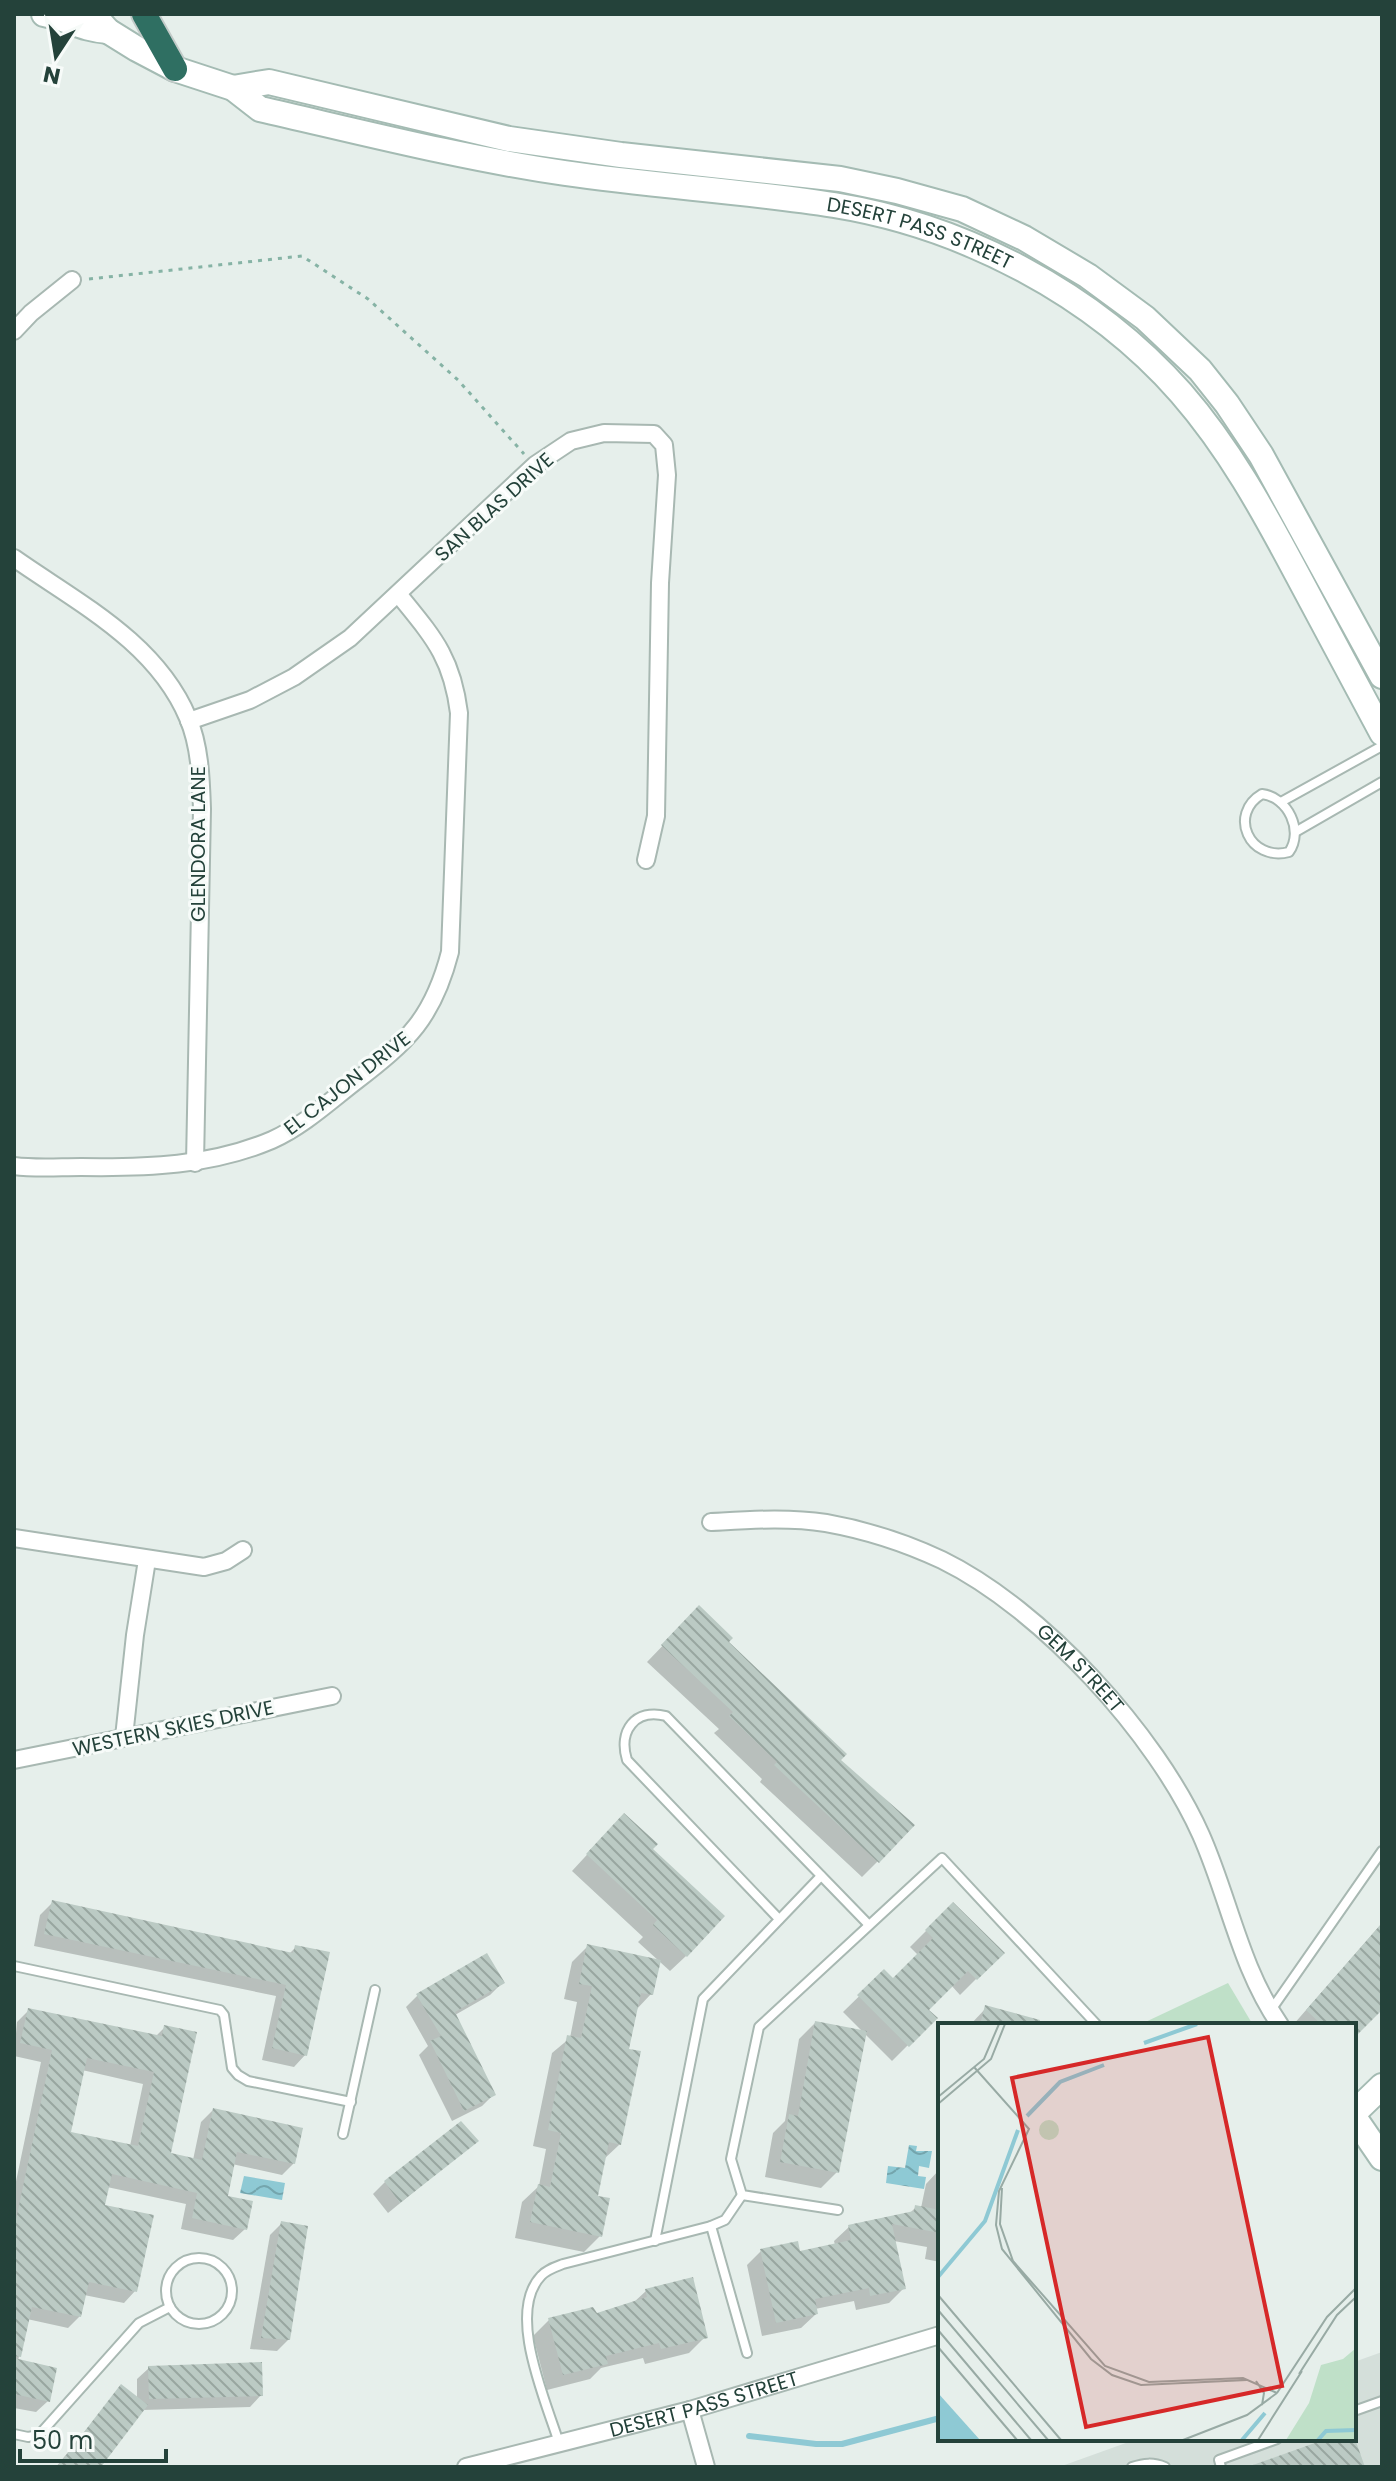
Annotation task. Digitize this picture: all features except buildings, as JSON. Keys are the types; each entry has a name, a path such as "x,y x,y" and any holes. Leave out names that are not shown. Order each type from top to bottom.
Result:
{"highway":[{"path":"144,14 175,69"}],"street":[{"name":"DESERT PASS STREET","path":"44,14 86,29 101,22 175,69 233,88 260,109 492,162 618,181 835,205 901,220 952,237 1014,265 1084,306 1135,346 1215,433 1253,492 1382,733"},
{"name":"DESERT PASS STREET","path":"233,88 269,82 509,139 621,155 840,179 962,209 1024,238 1088,276 1145,318 1200,370 1261,455 1382,676"},
{"path":"618,181 621,155"},
{"path":"14,331 72,280"},
{"path":"1179,391 1200,370"},
{"name":"SAN BLAS DRIVE","path":"189,721 250,700 294,677 350,638 535,465 571,441 604,433 654,434 666,452 660,583 656,816 646,860"},
{"name":"GLENDORA LANE","path":"16,566 112,625 144,653 165,680 189,721 197,753 202,809 195,1163"},
{"name":"EL CAJON DRIVE","path":"14,1166 132,1168 195,1163 248,1149 306,1120 399,1048 430,1008 444,977 452,936 459,713 456,689 443,651 399,595"},
{"name":"GEM STREET","path":"711,1522 777,1519 826,1523 897,1542 944,1561 998,1595 1044,1632 1131,1722 1175,1786 1200,1834 1240,1949 1279,2023"},
{"path":"14,1538 204,1567 226,1561 243,1550"},
{"path":"124,1737 147,1560"},
{"name":"WESTERN SKIES DRIVE","path":"14,1760 332,1696"},
{"path":"1356,2113 1382,2086"},
{"path":"1356,2118 1382,2158"},
{"name":"DESERT PASS STREET","path":"466,2467 690,2410 938,2336"},
{"path":"690,2410 706,2467"}],"lane":[{"path":"1281,802 1382,746"},
{"path":"1297,831 1382,782"},
{"path":"1262,794 1273,795 1281,802 1297,831 1295,843 1289,852 1277,855 1265,853 1251,841 1245,825 1246,811 1251,801 1262,794"},
{"path":"779,1919 627,1760 623,1748 625,1735 632,1723 653,1713 666,1716 869,1925"},
{"path":"1271,2010 1382,1851"},
{"path":"742,2195 731,2159 759,2027 942,1858 1095,2023"},
{"path":"655,2241 703,1999 821,1876"},
{"path":"14,1966 220,2010 224,2015 232,2068 238,2075 248,2081 351,2102"},
{"path":"343,2134 375,1990"},
{"path":"742,2195 838,2210"},
{"path":"559,2443 528,2340 526,2320 536,2283 543,2273 563,2264 711,2226 725,2220 742,2195"},
{"path":"711,2226 747,2353"},
{"path":"192,2259 213,2262 228,2277 231,2298 227,2308 212,2321 193,2324 170,2307 166,2289 168,2280 182,2263 192,2259"},
{"path":"14,2434 28,2437 39,2435 139,2323 170,2307"},
{"path":"1356,2410 1382,2401"},
{"path":"1221,2467 1219,2460 1271,2441"},
{"path":"1132,2467 1141,2463 1157,2463 1165,2467"}],"path":[{"path":"72,280 302,256 368,299 458,380 535,465"}],"shaded area":[{"path":"1382,2352 1382,2467 1059,2467 1131,2441 1356,2441 1356,2361"}],"green space":[{"path":"1228,1983 1252,2023 1143,2023"}],"water":[{"path":"909,2145 917,2146 916,2151 932,2151 929,2168 919,2166 918,2176 926,2177 924,2189 886,2183 888,2166 905,2168"},
{"path":"244,2176 285,2183 282,2200 240,2193"}],"waterway":[{"path":"749,2436 842,2444 938,2419"}]}
